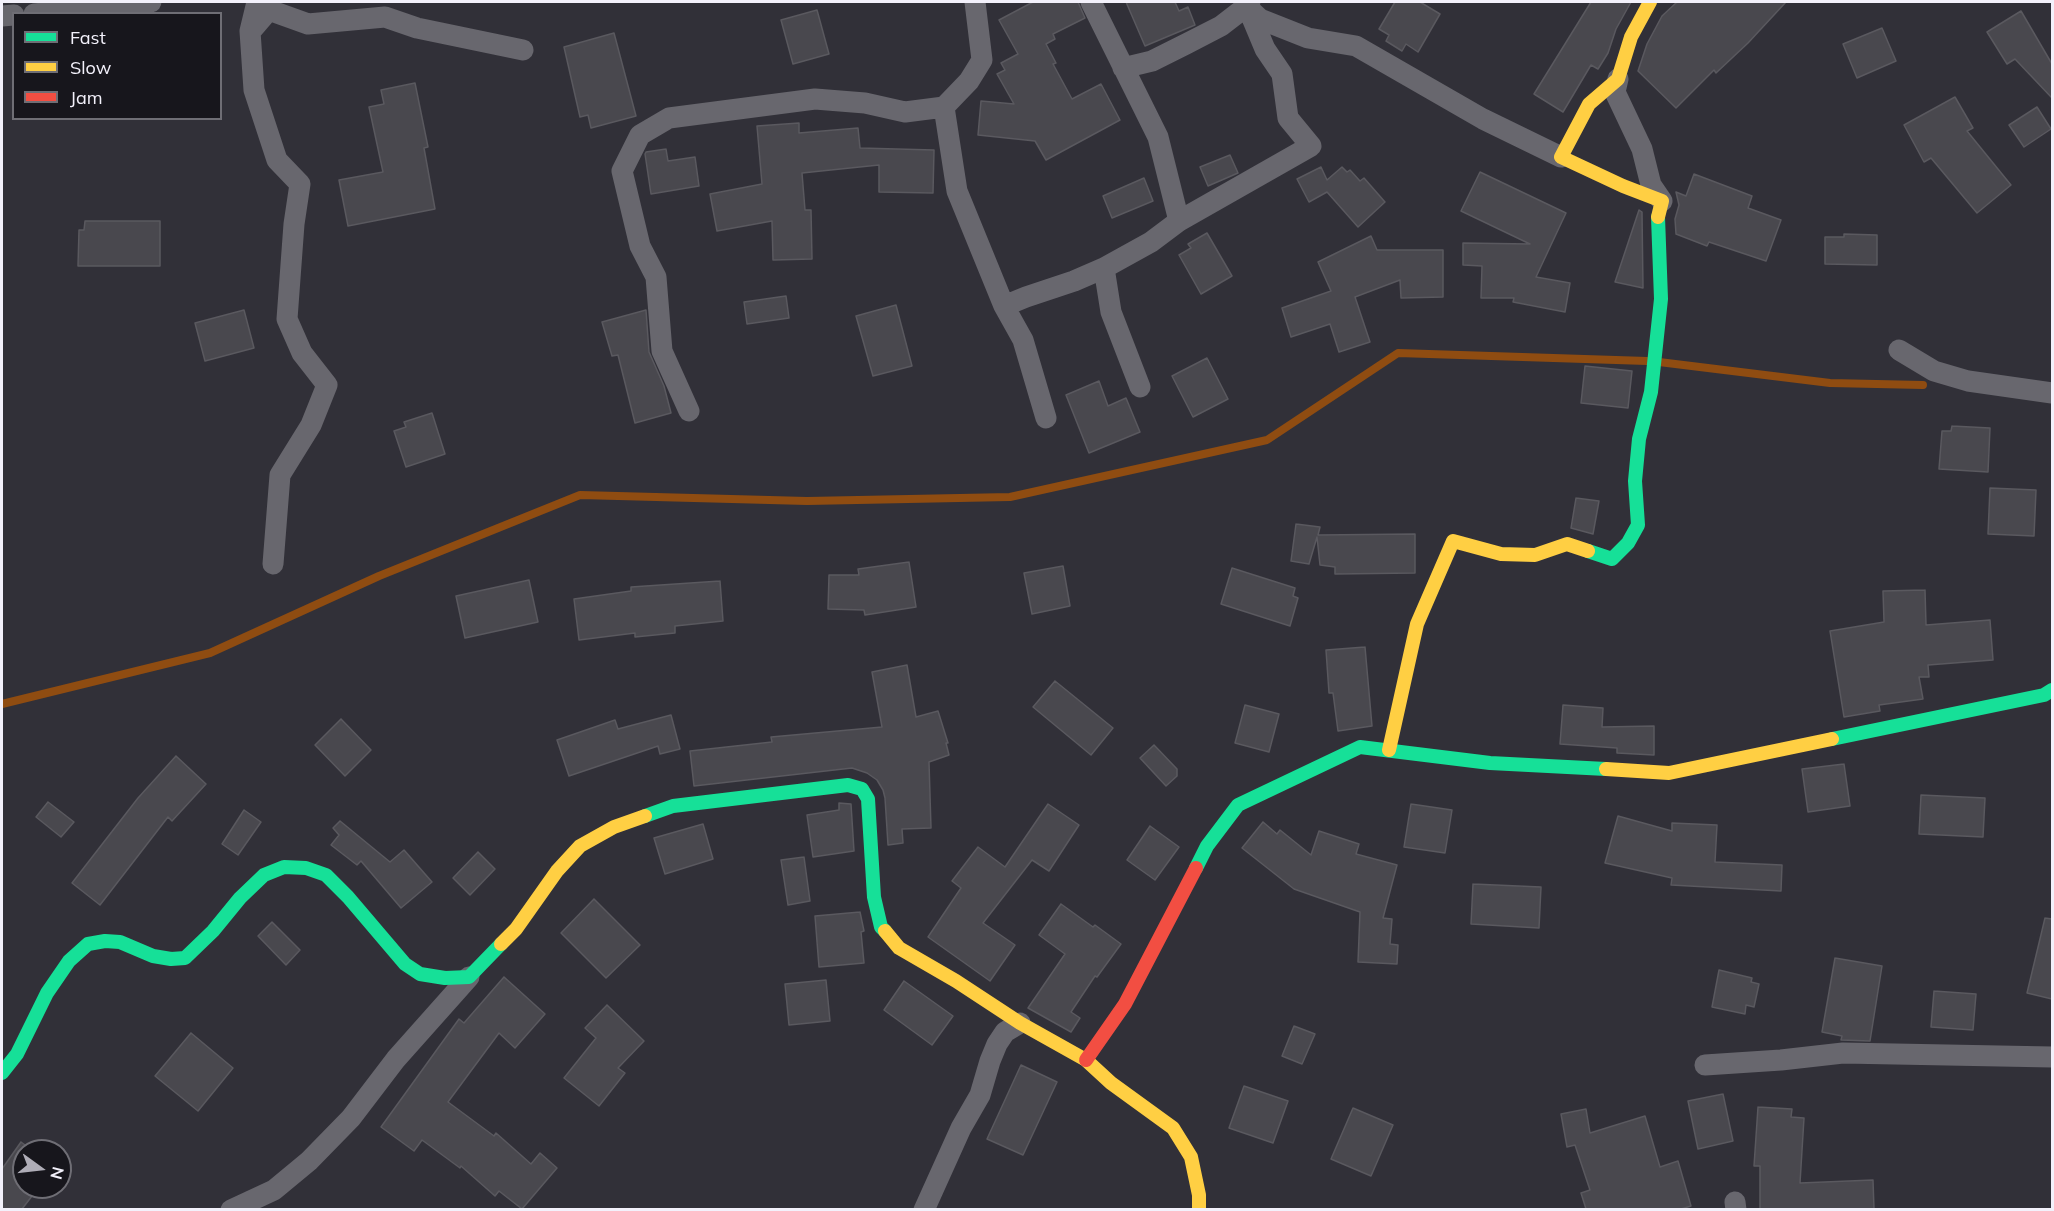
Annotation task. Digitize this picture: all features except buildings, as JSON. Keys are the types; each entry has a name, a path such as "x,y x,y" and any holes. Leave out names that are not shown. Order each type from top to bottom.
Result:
{"street":[{"path":"54,12 152,2"},
{"path":"257,2 250,32 254,90 277,160 300,184 294,224 287,319 302,353 327,384 311,425 280,475 273,564"},
{"path":"688,411 662,351 656,278 640,246 622,171 640,135 669,118 815,99 865,103 905,112 944,107 969,81 982,60 975,2"},
{"path":"1091,2 1158,137 1179,221"},
{"path":"1389,750 1417,624 1453,541 1500,554 1535,555 1567,544 1612,559 1628,543 1638,525 1635,481 1639,439 1652,392 1661,299 1658,217 1662,201 1651,185 1642,149 1615,92 1631,37 1650,2"},
{"path":"1004,306 1074,281 1151,243 1179,221 1311,146 1288,118 1282,74 1265,49 1249,4"},
{"path":"1123,68 1152,61 1186,44 1221,26 1249,4"},
{"path":"1249,4 1260,19 1308,38 1356,46 1483,119 1623,186 1662,201"},
{"path":"250,32 269,10 308,24 385,17 417,28 523,50"},
{"path":"1561,157 1589,105 1618,79"},
{"path":"944,107 957,191 1004,306 1023,340 1046,418"},
{"path":"1104,267 1111,312 1140,387"},
{"path":"1899,350 1934,372 1968,381 2052,393"},
{"path":"1086,1060 1125,1004 1207,846 1238,805 1360,747 1490,763 1669,773 2044,695 2052,690"},
{"path":"231,1209 274,1190 309,1161 351,1118 396,1059 516,928 557,871 580,846 614,826 673,806 848,785 862,789 868,799 874,897 881,927 899,948 956,981 1020,1023 1086,1060 1110,1083 1173,1128 1191,1157 1199,1195 1199,1209"},
{"path":"2,1073 17,1054 46,993 69,961 88,944 105,941 120,942 153,956 171,959 185,958 213,931 240,898 264,874 284,867 306,868 326,875 348,897 405,964 420,974 445,978 469,977"},
{"path":"924,1209 961,1128 980,1095 997,1044 1005,1032 1020,1023"},
{"path":"1705,1065 1843,1053 2052,1056"}],"waterway":[{"path":"2,704 210,653 379,576 580,495 807,501 1010,497 1267,440 1398,353 1647,361"},
{"path":"1659,362 1830,383 1923,385"}],"traffic: fast":[{"path":"1588,551 1612,559 1628,543 1638,525 1635,481 1639,439 1651,392 1661,299 1658,217"},
{"path":"1832,739 2044,695 2052,690"},
{"path":"1196,868 1207,846 1238,805 1360,747 1490,763 1606,769"},
{"path":"645,816 673,806 848,785 862,789 868,799 874,897 881,927 885,931"},
{"path":"2,1073 17,1054 47,993 69,961 88,944 105,941 120,942 153,956 171,959 185,958 264,875 284,867 306,868 326,875 348,897 405,964 420,974 445,978 469,977 501,944"}],"traffic: slow":[{"path":"1650,2 1631,37 1618,79 1589,104 1561,157 1623,186 1662,201 1658,217"},
{"path":"1389,750 1417,624 1453,541 1501,554 1535,555 1567,544 1588,551"},
{"path":"1606,769 1669,773 1832,739"},
{"path":"501,944 516,929 557,871 580,846 614,827 645,816"},
{"path":"885,931 899,948 956,981 1020,1023 1086,1060 1111,1083 1173,1128 1191,1157 1199,1195 1199,1210"}],"traffic: jam":[{"path":"1086,1060 1125,1004 1196,868"}]}
